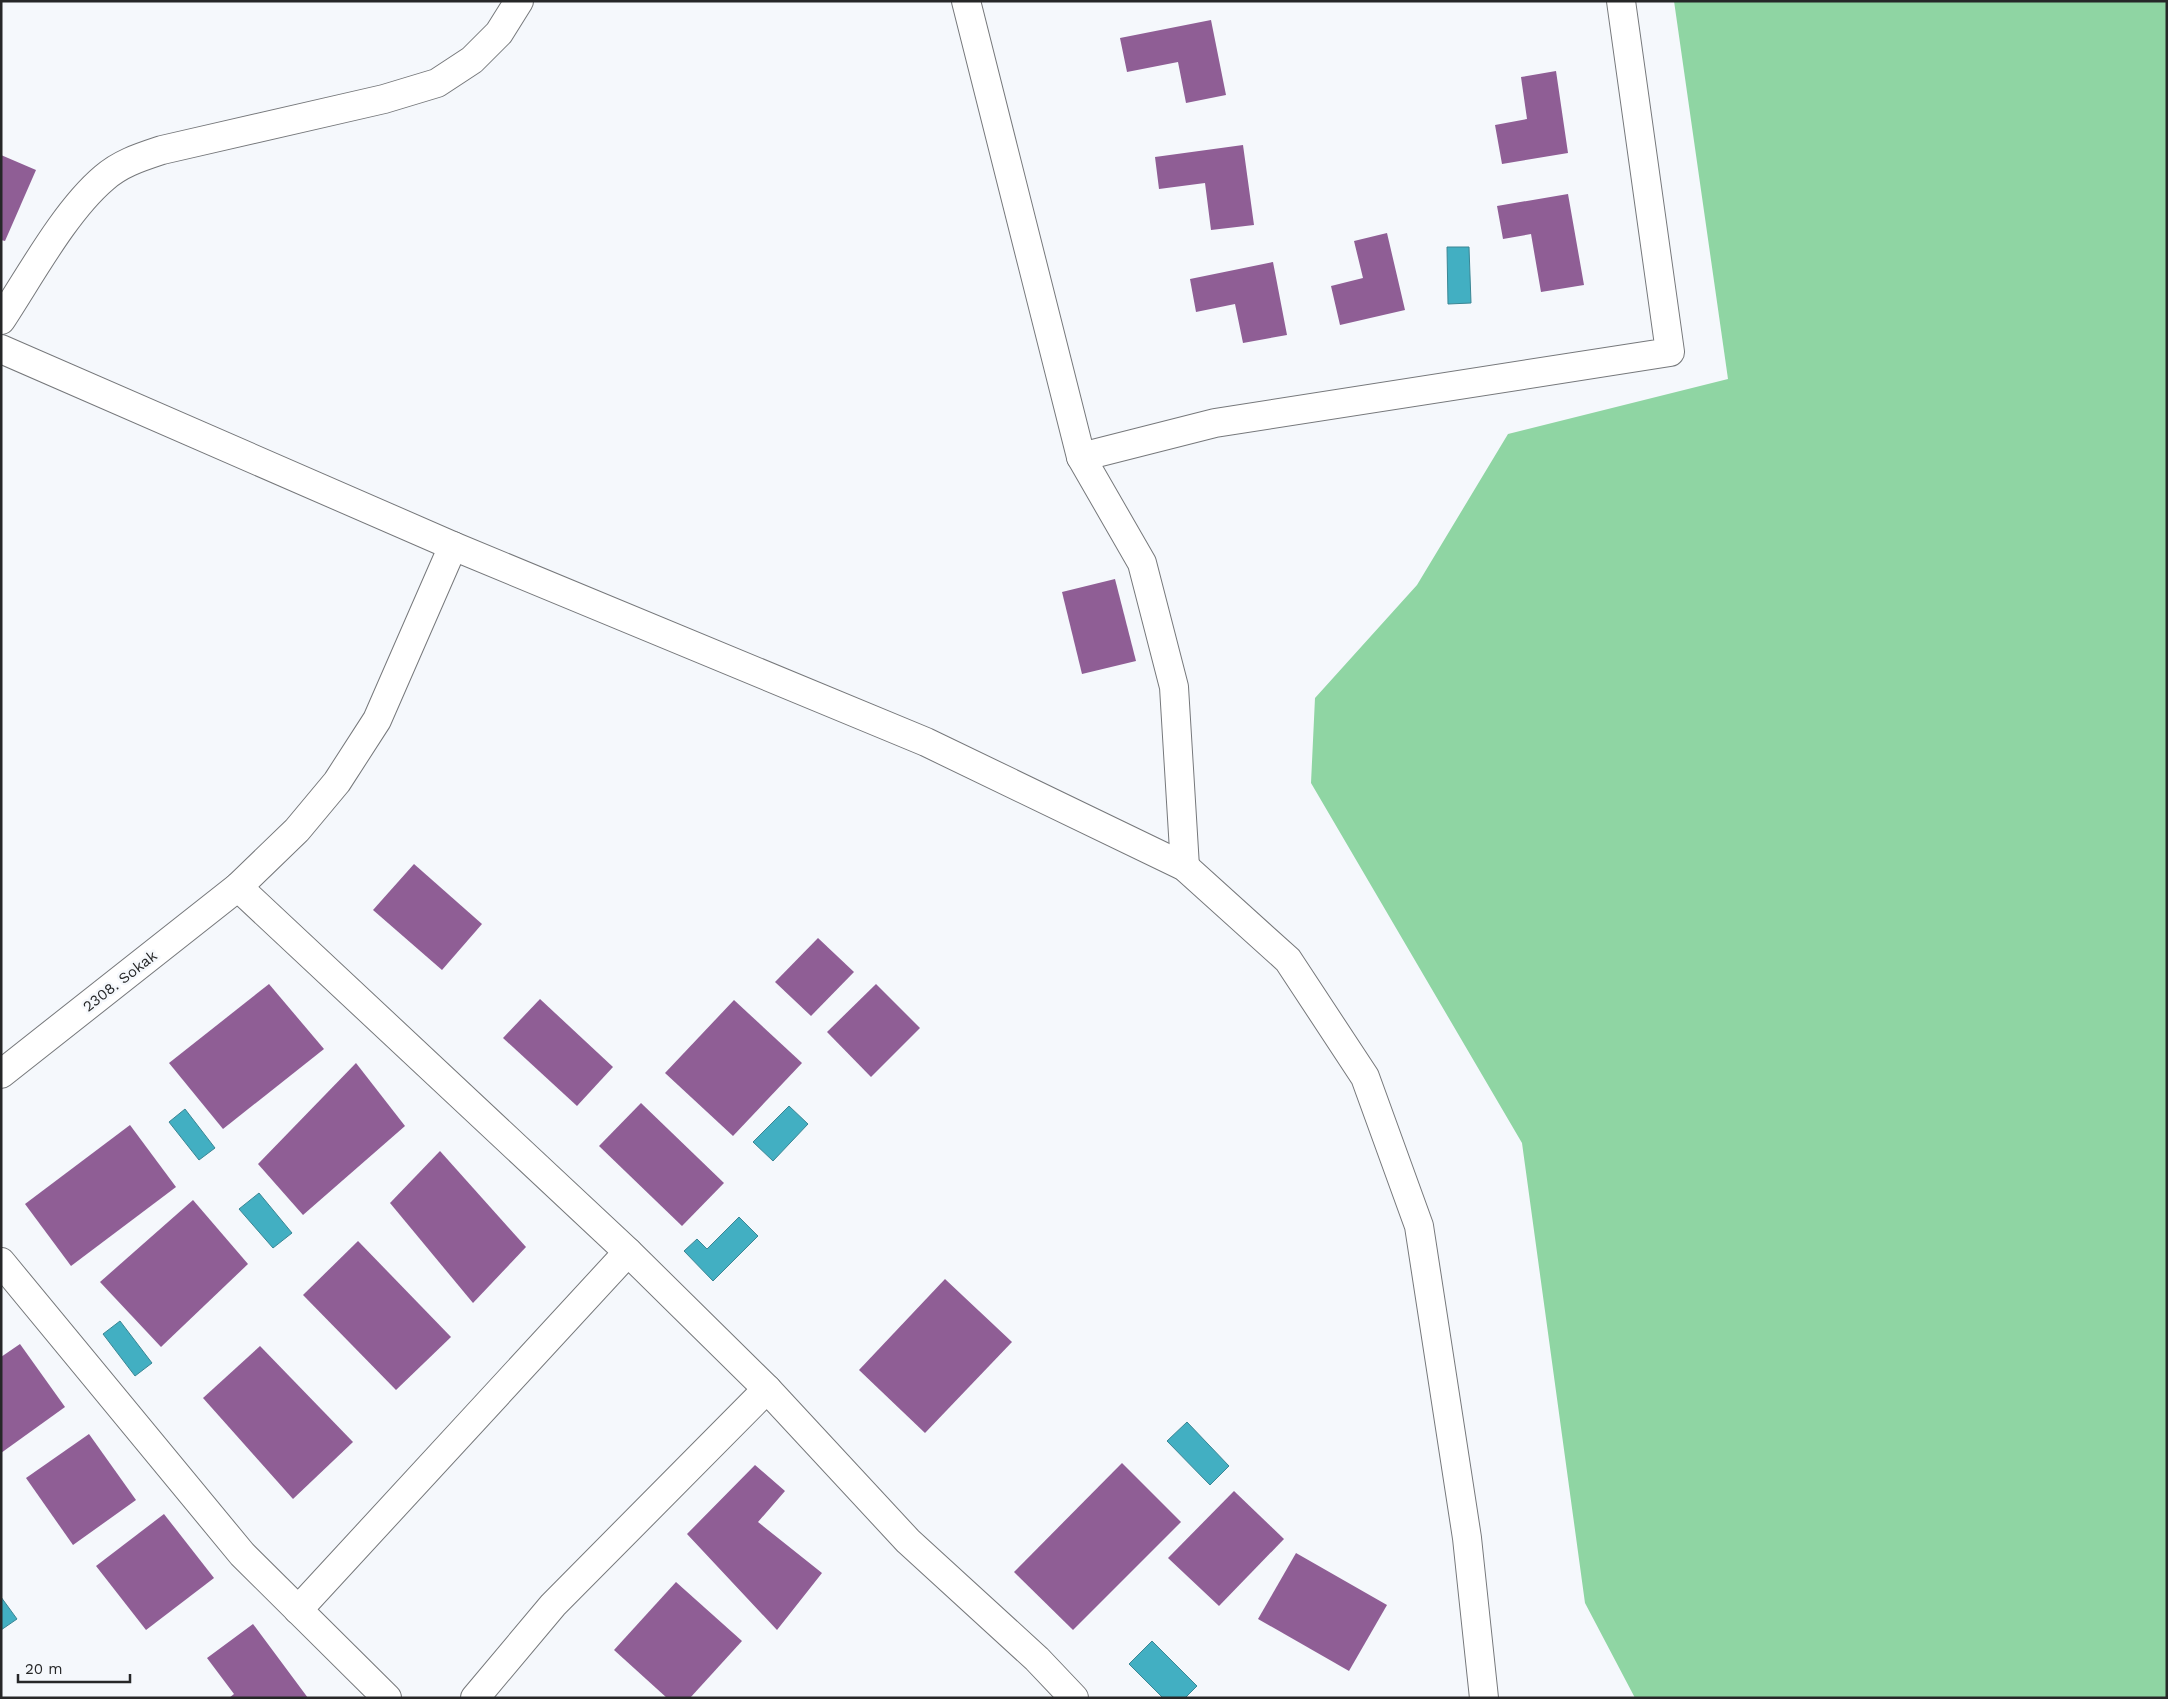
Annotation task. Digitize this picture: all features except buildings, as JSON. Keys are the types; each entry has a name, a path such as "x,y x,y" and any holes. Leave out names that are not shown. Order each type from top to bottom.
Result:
{"street":[{"path":"1,320 79,202 105,177 129,161 162,150 384,99 437,83 472,60 500,33 520,1"},
{"path":"966,1 1081,458 1142,563 1174,687 1185,867"},
{"path":"1081,458 1215,423 1670,352 1621,1"},
{"path":"1,349 453,546 926,742 1185,867 1288,960 1365,1077 1419,1226 1466,1538 1484,1698"},
{"name":"2308. Sokak","path":"1,1074 238,887 297,830 326,795 377,720 453,546"},
{"path":"238,887 628,1252 767,1389 908,1541 1037,1659 1074,1698"},
{"path":"298,1610 628,1252"},
{"path":"1,1262 242,1554 387,1698"},
{"path":"475,1698 553,1604 767,1389"}],"green space":[{"path":"1674,1 2167,1 2167,1698 1635,1698 1585,1603 1522,1143 1311,783 1315,698 1417,585 1508,434 1728,379"}],"water":[{"path":"1447,247 1469,247 1471,303 1448,304"},
{"path":"789,1106 808,1124 773,1161 753,1142"},
{"path":"185,1109 215,1148 199,1160 169,1122"},
{"path":"259,1193 292,1233 273,1248 239,1209"},
{"path":"739,1217 758,1236 713,1281 684,1251 697,1239 707,1249"},
{"path":"120,1321 152,1363 135,1376 103,1334"},
{"path":"1187,1422 1229,1466 1210,1485 1167,1441"},
{"path":"1,1597 17,1619 1,1630"},
{"path":"1152,1641 1197,1686 1185,1698 1163,1698 1129,1664"}]}
